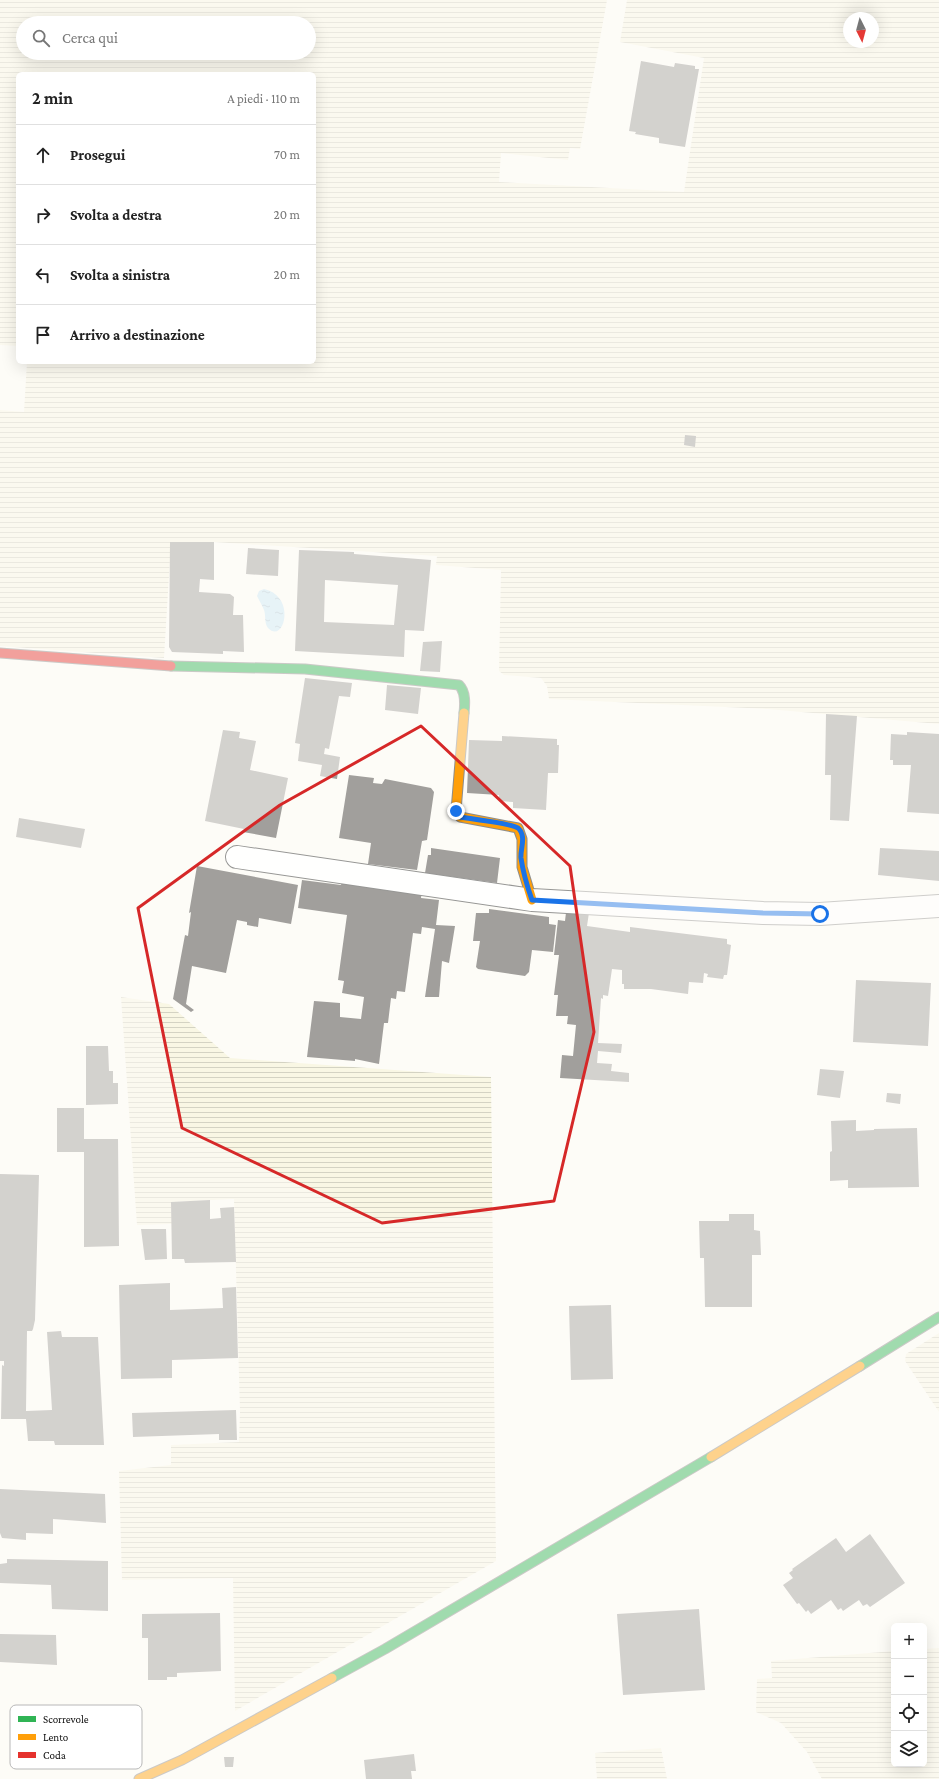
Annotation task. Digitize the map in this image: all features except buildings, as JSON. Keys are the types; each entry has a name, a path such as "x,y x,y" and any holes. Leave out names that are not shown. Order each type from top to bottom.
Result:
{"street":[{"path":"0,653 168,666 305,669 459,685 463,690 464,703 456,811 460,817 518,828 522,836 521,856 526,883 532,900"},
{"path":"237,857 532,900 763,913 820,914 939,906"},
{"path":"138,1779 182,1760 385,1649 731,1445 939,1317"}],"highlighted area":[{"path":"421,726 570,866 594,1032 554,1201 382,1223 182,1128 138,908 280,805"}],"shaded area":[{"path":"0,0 607,0 580,149 570,148 568,160 501,153 499,182 684,192 704,58 620,42 627,0 939,0 939,724 767,709 549,699 547,686 541,678 504,675 499,671 501,570 436,565 437,556 214,542 171,542 164,658 0,646 0,410 24,412 27,364 316,364 316,72 16,72 16,346 0,345"},
{"path":"121,997 169,1004 230,1058 491,1077 496,1561 235,1711 233,1578 122,1580 119,1471 171,1465 171,1445 239,1442 240,1411 234,1199 171,1202 172,1224 137,1225"},
{"path":"939,1333 939,1412 905,1361 906,1354"},
{"path":"939,1648 939,1779 822,1779 807,1752 781,1723 756,1712 757,1679 772,1678 771,1661 891,1651 891,1767 927,1767 927,1649"},
{"path":"661,1748 667,1779 597,1779 595,1753"}],"water":[{"path":"264,589 274,593 281,600 284,609 284,618 279,630 274,631 267,626 264,610 257,596 259,591"}],"traffic: fast":[{"path":"171,666 305,669 459,685 464,695 464,713"},
{"path":"860,1366 939,1317"},
{"path":"332,1678 385,1649 711,1457"}],"traffic: slow":[{"path":"464,713 456,811 460,817 518,828 522,839 522,867 532,900"},
{"path":"711,1457 860,1366"},
{"path":"139,1779 182,1760 332,1678"}],"traffic: jam":[{"path":"0,653 171,666"}],"route":[{"path":"456,811 460,817 518,828 522,836 521,856 526,883 532,900 763,913 820,914"}]}
